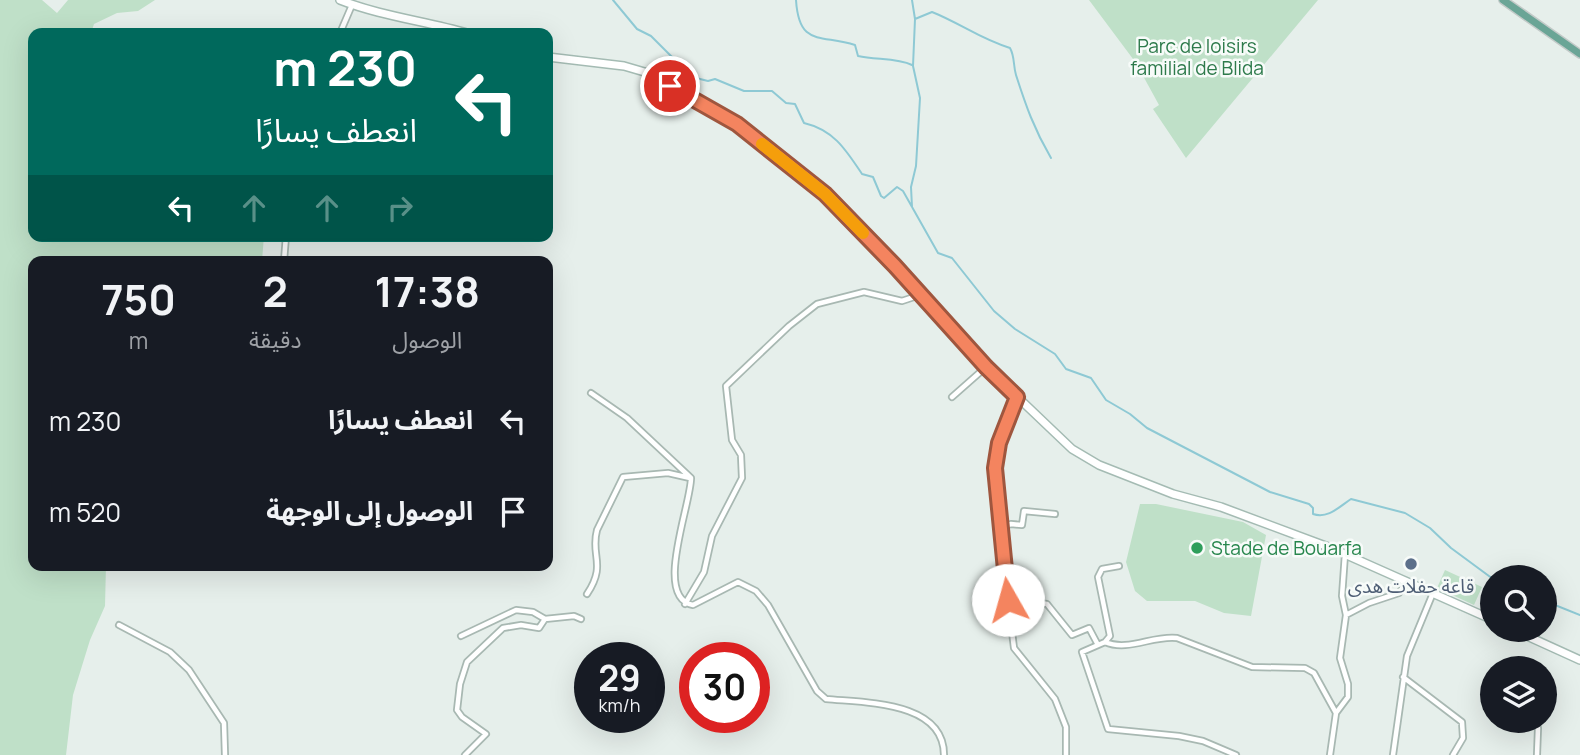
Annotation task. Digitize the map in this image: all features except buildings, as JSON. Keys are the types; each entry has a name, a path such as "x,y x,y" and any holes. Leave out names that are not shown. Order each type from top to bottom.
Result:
{"main road":[{"path":"1503,0 1580,52"},
{"path":"1508,0 1580,52"}],"street":[{"path":"340,0 386,15 450,28"},
{"path":"342,28 352,5"},
{"path":"553,58 624,66 648,74 737,124 825,194 986,367 1072,449 1099,466 1173,494 1221,507 1345,554 1480,614"},
{"path":"685,604 704,572 712,536 742,478 741,455 732,440 726,386 789,326 817,304 864,292 902,301 921,295"},
{"path":"952,397 986,367"},
{"path":"591,393 627,418 691,478"},
{"path":"1017,397 999,443 995,468 999,528 1014,648 1055,699 1066,727 1066,755"},
{"path":"587,594 598,575 595,537 597,530 623,477 668,472 691,478"},
{"path":"691,478 673,572 677,595 685,604 693,605 738,582 756,591 768,605 817,691 826,699 906,708 933,726 940,734 944,755"},
{"path":"999,528 1011,524 1021,525 1024,511 1055,514"},
{"path":"1330,755 1336,713 1348,697 1348,684 1340,659 1346,615 1342,596 1345,554"},
{"path":"1119,565 1102,569 1098,576 1110,636 1105,642 1082,652 1108,729 1179,736 1203,741 1236,755"},
{"path":"1346,615 1369,603 1399,593 1407,581"},
{"path":"1394,755 1403,677 1412,641 1433,593"},
{"path":"1024,601 1047,604 1072,635 1090,628 1098,645"},
{"path":"461,636 516,610 533,612 545,619 574,616 581,619"},
{"path":"465,755 486,734 462,717 457,710 460,684 467,662 503,628 521,625 539,628 545,619"},
{"path":"119,625 170,652 189,670 224,723 225,755"},
{"path":"1105,642 1114,646 1163,636 1177,638 1252,667 1305,668 1314,673 1336,713"},
{"path":"1540,642 1580,660"},
{"path":"1403,677 1462,722 1463,738 1453,755"},
{"path":"1536,755 1538,733"}],"green space":[{"path":"0,0 42,0 57,13 68,0 155,0 138,11 117,13 94,24 93,28 28,28 28,242 264,242 262,256 28,256 28,571 106,571 105,606 90,640 73,695 66,755 0,755"},
{"name":"Parc de loisirs familial de Blida","path":"1089,0 1318,0 1186,158 1153,109 1159,105 1136,63"},
{"name":"Stade de Bouarfa","path":"1140,504 1156,504 1243,522 1266,535 1251,616 1224,613 1195,601 1147,601 1135,591 1126,562"},
{"path":"1445,570 1480,586 1480,592 1474,605 1437,588"}],"waterway":[{"path":"613,0 637,29 651,36 692,77 708,81 715,79 744,91 772,91 786,103 795,104 804,123 831,136 845,149 862,174 873,177 881,196 884,198 897,187 903,191 938,253 952,258 994,311 1015,329 1055,354 1066,369 1091,378 1106,400 1147,428 1270,492 1309,504 1313,508 1313,514 1328,514 1351,499 1405,513 1430,528 1480,569"},
{"path":"796,0 802,25 814,36 855,45 858,56 912,65"},
{"path":"912,0 915,19 913,66 920,98 916,166 911,187 912,207"},
{"path":"915,19 932,12 1010,48 1027,107 1051,158"},
{"path":"1557,606 1580,615"}],"slow traffic":[{"path":"762,144 825,194 863,233"}],"place":[{"name":"Stade de Bouarfa","path":"1197,548"},
{"name":"قاعة حفلات هدى","path":"1411,564"}],"route":[{"path":"670,86 737,124 825,194 1017,397 999,443 995,468 1008,600"}]}
